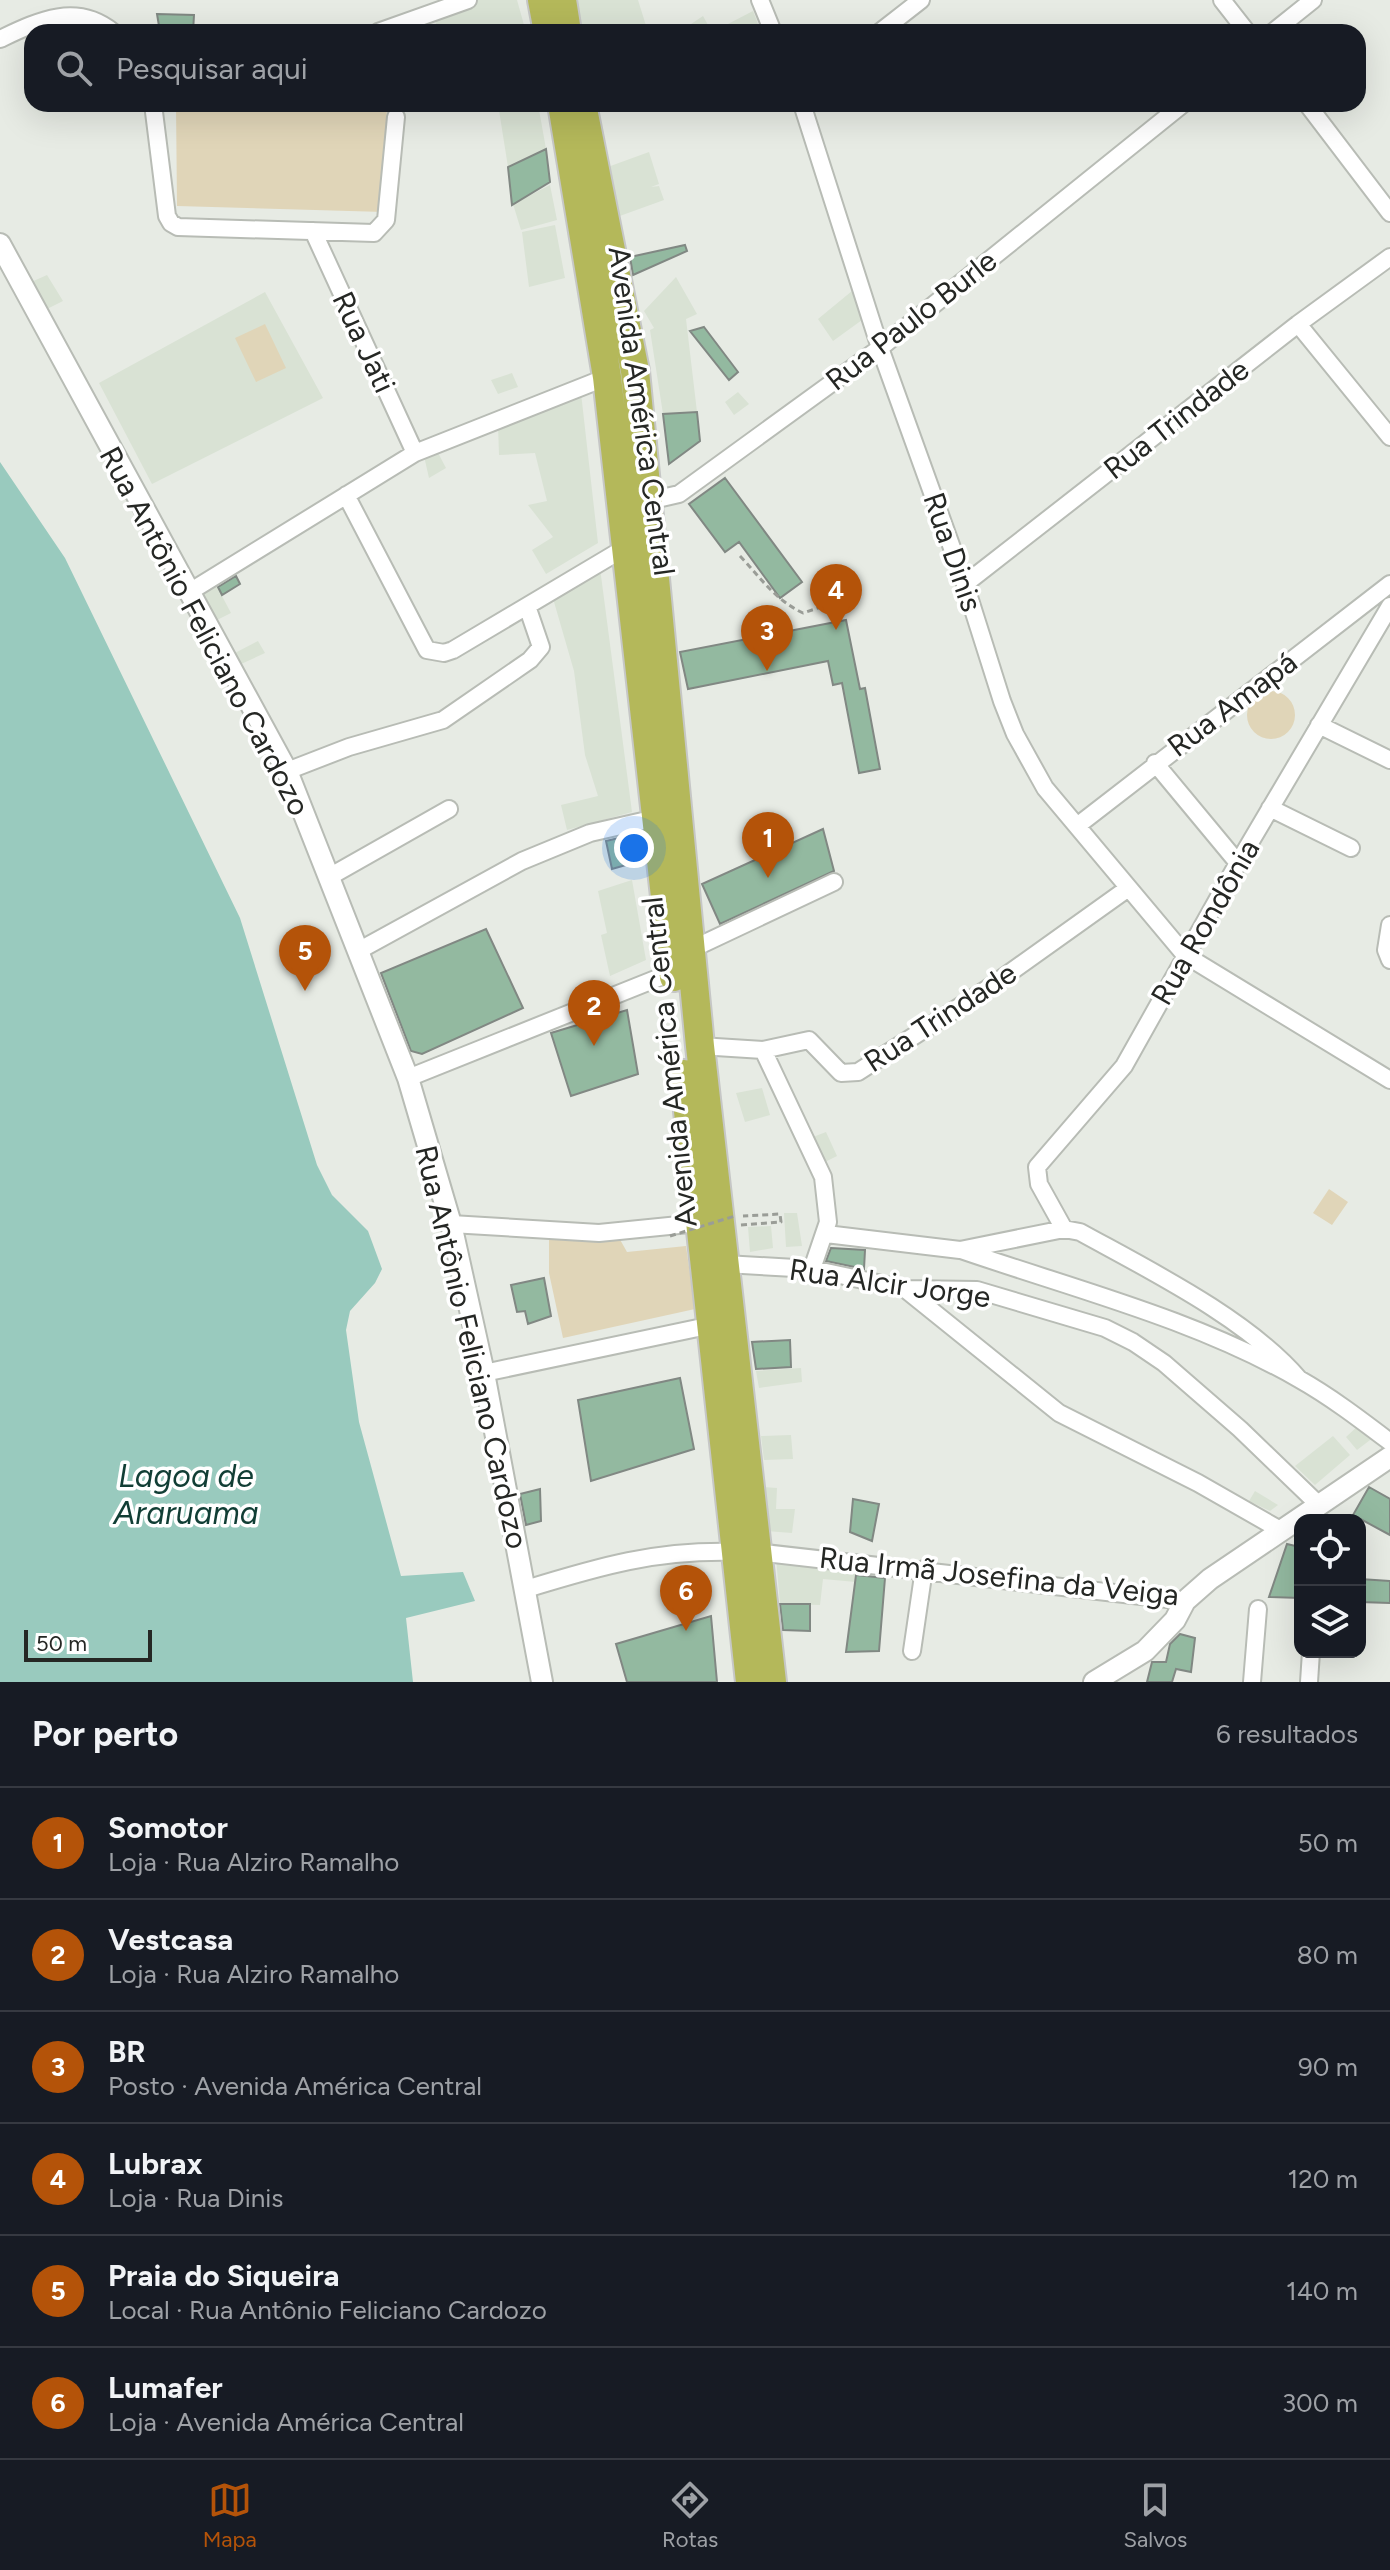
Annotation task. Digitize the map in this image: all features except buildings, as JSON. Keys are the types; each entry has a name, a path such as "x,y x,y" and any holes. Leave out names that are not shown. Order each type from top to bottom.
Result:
{"highway":[{"path":"542,0 546,24"},
{"path":"562,0 566,24"},
{"name":"Avenida América Central","path":"563,112 607,377 635,503 628,546 656,818 700,1046 718,1222 712,1325 746,1552 772,1682"},
{"name":"Avenida América Central","path":"584,112 635,371 635,503 682,961 725,1264 746,1552 750,1682"}],"street":[{"path":"400,24 468,0"},
{"path":"760,0 770,24"},
{"path":"890,24 921,0"},
{"path":"1222,0 1241,24"},
{"path":"1283,24 1313,0"},
{"path":"27,24 56,8 103,24"},
{"path":"0,39 24,26"},
{"path":"154,112 171,223 178,227 366,234 382,229 386,220 396,117"},
{"name":"Rua Dinis","path":"805,112 880,348 1015,734 1045,788 1185,955 1390,1080"},
{"name":"Rua Paulo Burle","path":"635,503 679,494 880,348 1173,112"},
{"path":"1313,112 1390,213"},
{"name":"Rua Jati","path":"313,231 415,453"},
{"name":"Rua Antônio Feliciano Cardozo","path":"0,244 93,420 191,591 287,771 408,1078 451,1224 484,1373 542,1682"},
{"name":"Rua Trindade","path":"965,584 1298,324 1390,257"},
{"path":"1298,324 1390,437"},
{"path":"191,591 415,453 607,377"},
{"path":"346,495 427,650 444,653 453,650 628,546"},
{"name":"Rua Amapá","path":"1077,826 1390,584"},
{"path":"287,771 349,747 443,720 484,694 530,660 541,647 527,606"},
{"name":"Rua Rondônia","path":"1064,1229 1039,1184 1037,1167 1116,1077 1390,606"},
{"path":"1319,725 1390,760"},
{"path":"1155,763 1238,863"},
{"path":"1270,808 1351,848"},
{"path":"329,877 449,809"},
{"path":"358,951 533,856 590,833 656,818"},
{"path":"408,1078 682,961 834,882"},
{"name":"Rua Trindade","path":"700,1046 763,1050 809,1040 816,1043 841,1073 858,1072 987,989 1127,889"},
{"path":"1390,925 1386,939 1390,960"},
{"path":"763,1050 823,1177 827,1201 826,1234 812,1269"},
{"path":"451,1224 599,1233 718,1222"},
{"path":"960,1250 1064,1229 1080,1232 1238,1325 1273,1350 1299,1379"},
{"path":"826,1234 960,1250 1143,1310 1299,1379 1390,1442"},
{"name":"Rua Alcir Jorge","path":"725,1264 812,1269 905,1289 977,1290 1105,1328 1133,1342 1240,1429 1320,1506"},
{"path":"905,1289 1059,1413 1198,1483 1282,1531"},
{"path":"484,1373 712,1325"},
{"name":"Rua Irmã Josefina da Veiga","path":"526,1589 636,1558 680,1551 746,1552 924,1569 1185,1601 1210,1579 1390,1457"},
{"path":"912,1651 924,1569"},
{"path":"1094,1682 1145,1651 1175,1620 1185,1601"},
{"path":"1252,1682 1258,1609"},
{"path":"1309,1682 1311,1658"}],"path":[{"path":"740,556 774,595 789,606 803,613 821,607"},
{"path":"670,1236 718,1222 780,1214 781,1222 718,1222"}],"shaded area":[{"path":"477,0 517,0 524,24 436,24 433,15"},
{"path":"571,0 638,0 646,24 576,24"},
{"path":"753,11 758,24 728,24"},
{"path":"703,16 708,24 691,24"},
{"path":"176,112 387,112 384,212 177,206"},
{"path":"499,112 539,112 546,149 508,167"},
{"path":"649,152 659,184 651,187 659,186 664,200 617,217 605,168"},
{"path":"550,185 557,220 521,230 513,204"},
{"path":"555,225 565,278 529,287 522,232"},
{"path":"47,275 63,301 43,311 29,283"},
{"path":"676,277 697,314 686,319 697,412 663,414 650,330 654,328 644,311"},
{"path":"852,291 862,320 833,341 818,319"},
{"path":"265,292 323,398 152,484 99,383"},
{"path":"265,324 286,368 256,382 235,338"},
{"path":"512,373 518,387 498,394 491,380"},
{"path":"738,392 749,404 734,415 725,402"},
{"path":"581,393 598,543 546,574 532,550 553,537 528,505 547,501 535,453 499,455 498,425"},
{"path":"436,449 446,468 429,478 424,456"},
{"path":"600,568 632,812 567,830 561,805 598,796 585,755 574,671 552,595"},
{"path":"214,581 231,613 211,623 196,592"},
{"path":"258,641 265,653 239,665 233,654"},
{"path":"1271,691 1280,692 1288,698 1294,706 1294,724 1288,732 1280,738 1271,739 1262,738 1254,732 1248,724 1247,715 1248,706 1254,698 1262,692"},
{"path":"632,880 646,960 610,976 601,935 607,933 598,891"},
{"path":"762,1088 770,1115 745,1122 736,1093"},
{"path":"826,1132 837,1156 823,1163 813,1137"},
{"path":"1329,1189 1348,1202 1332,1225 1313,1213"},
{"path":"784,1213 797,1213 802,1246 786,1247"},
{"path":"771,1226 773,1248 750,1252 748,1227"},
{"path":"549,1235 618,1236 627,1252 686,1246 695,1309 563,1338 549,1273"},
{"path":"801,1368 802,1382 759,1388 756,1371"},
{"path":"1360,1424 1374,1437 1357,1450 1346,1437"},
{"path":"791,1435 793,1459 764,1460 761,1436"},
{"path":"1333,1436 1350,1455 1315,1485 1295,1466"},
{"path":"763,1487 777,1488 776,1509 795,1509 792,1533 766,1531"},
{"path":"1255,1491 1278,1505 1270,1511 1249,1501"},
{"path":"776,1558 857,1567 856,1582 823,1579 820,1605 780,1604"}],"water":[{"name":"Lagoa de Araruama","path":"0,462 65,558 240,918 317,1165 332,1195 368,1231 382,1269 375,1283 350,1311 346,1330 359,1422 401,1576 463,1572 475,1601 406,1618 413,1682 0,1682"}],"place":[{"name":"Lubrax","path":"836,630"},
{"name":"BR","path":"767,671"},
{"name":"Somotor","path":"768,878"},
{"name":"Praia do Siqueira","path":"305,991"},
{"name":"Vestcasa","path":"594,1046"},
{"name":"Lumafer","path":"686,1631"}]}
